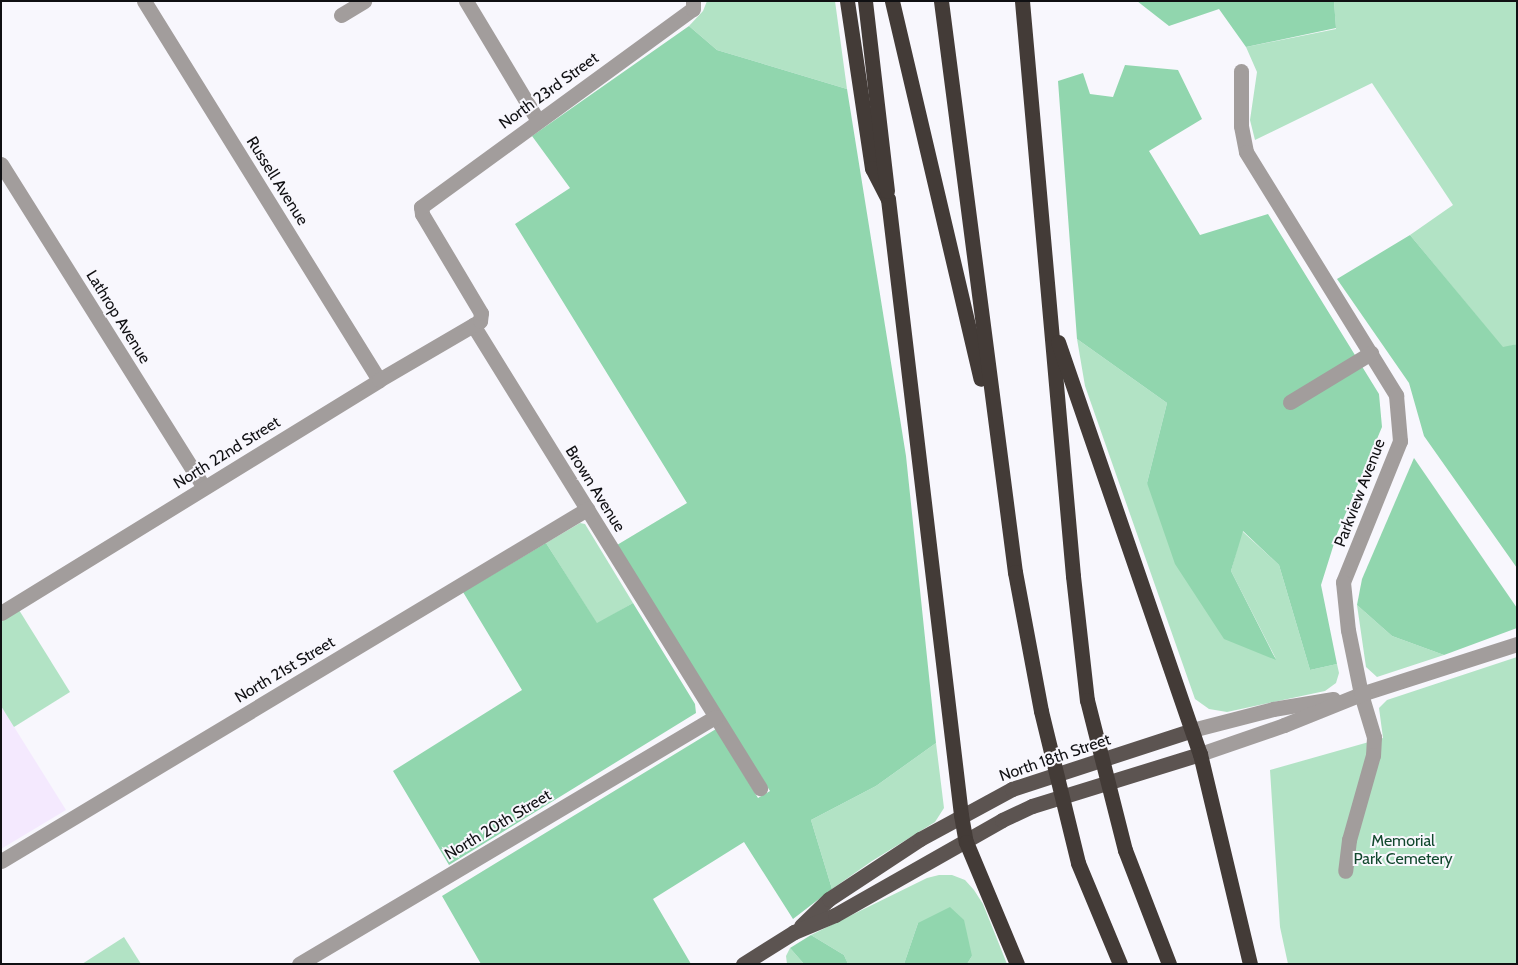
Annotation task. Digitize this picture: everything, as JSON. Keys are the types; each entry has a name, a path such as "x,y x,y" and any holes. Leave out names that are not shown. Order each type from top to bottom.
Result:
{"highway":[{"path":"847,1 872,168 888,199"},
{"path":"865,1 961,815 966,842 1017,964"},
{"path":"892,1 1000,459"},
{"path":"941,1 1015,572 1041,711 1078,863 1120,964"},
{"path":"1022,1 1087,700 1124,850 1169,964"},
{"path":"1051,321 1200,754 1250,964"}],"main road":[{"name":"North 18th Street","path":"794,932 829,899 961,815 1012,789 1192,730"},
{"name":"North 18th Street","path":"743,964 794,932 835,915 1002,820 1032,806 1200,754"}],"street":[{"name":"Russell Avenue","path":"144,1 379,380"},
{"path":"341,15 364,1"},
{"path":"466,1 538,121"},
{"name":"North 23rd Street","path":"474,325 480,321 481,313 422,214 421,207 692,9 693,1"},
{"name":"Parkview Avenue","path":"1241,71 1241,126 1246,152 1396,395 1400,441 1343,582 1348,630 1362,694 1374,737 1373,755 1349,840 1345,871"},
{"name":"Lathrop Avenue","path":"1,164 204,487"},
{"name":"North 22nd Street","path":"1,613 379,380 474,325"},
{"name":"Brown Avenue","path":"474,325 760,788"},
{"path":"1290,402 1371,353"},
{"name":"North 21st Street","path":"1,861 587,509"},
{"name":"North 18th Street","path":"1200,754 1284,725 1362,694 1517,644"},
{"name":"North 18th Street","path":"1192,730 1273,709 1362,694"},
{"name":"North 20th Street","path":"299,964 715,717"}],"shaded area":[{"path":"1,706 66,810 1,849"}],"green space":[{"path":"707,1 835,1 847,89 717,50 689,26 703,11"},
{"path":"1137,1 1334,1 1336,28 1246,47 1219,9 1169,26"},
{"path":"1334,1 1517,1 1517,344 1503,348 1410,235 1453,205 1372,83 1255,140 1250,120 1257,72 1246,47 1336,29"},
{"path":"689,26 717,50 847,89 906,456 936,743 876,786 811,820 832,889 793,919 744,842 653,899 691,964 481,964 442,896 716,729 758,798 770,791 617,545 687,503 515,224 570,188 532,136"},
{"path":"1125,65 1178,70 1202,119 1149,151 1200,235 1268,214 1379,394 1382,427 1337,534 1321,585 1337,664 1310,670 1279,565 1243,531 1231,571 1276,660 1224,639 1175,564 1147,483 1167,403 1077,339 1058,81 1083,73 1090,94 1113,97"},
{"path":"1410,235 1503,347 1517,344 1517,568 1424,436 1409,383 1337,279"},
{"path":"1077,339 1167,403 1147,483 1276,659 1231,571 1242,531 1279,565 1310,670 1337,664 1339,673 1336,683 1325,691 1227,712 1209,709 1195,699 1085,386"},
{"path":"1414,458 1517,608 1517,628 1444,655 1392,636 1357,605 1362,579"},
{"path":"580,523 585,524 633,603 597,624 546,543"},
{"path":"546,543 597,623 633,603 695,704 696,713 449,865 393,771 522,690 463,592"},
{"path":"1357,605 1392,636 1444,655 1377,677 1366,667"},
{"path":"19,610 70,692 14,727 1,706 1,622"},
{"name":"Memorial Park Cemetery","path":"1517,657 1517,964 1288,964 1280,927 1270,770 1383,738 1379,708 1387,700"},
{"path":"936,743 944,808 935,822 872,861 832,889 811,820 876,786"},
{"path":"939,875 952,875 965,880 974,890 983,904 1007,964 967,964 972,956 918,923 904,964 848,964 844,955 811,935 927,878"},
{"path":"950,907 964,920 972,956 967,964 904,964 918,923"},
{"path":"811,935 844,955 848,964 804,964 790,948"},
{"path":"124,937 141,964 82,964"},
{"path":"790,948 804,964 787,964 786,956"}]}
